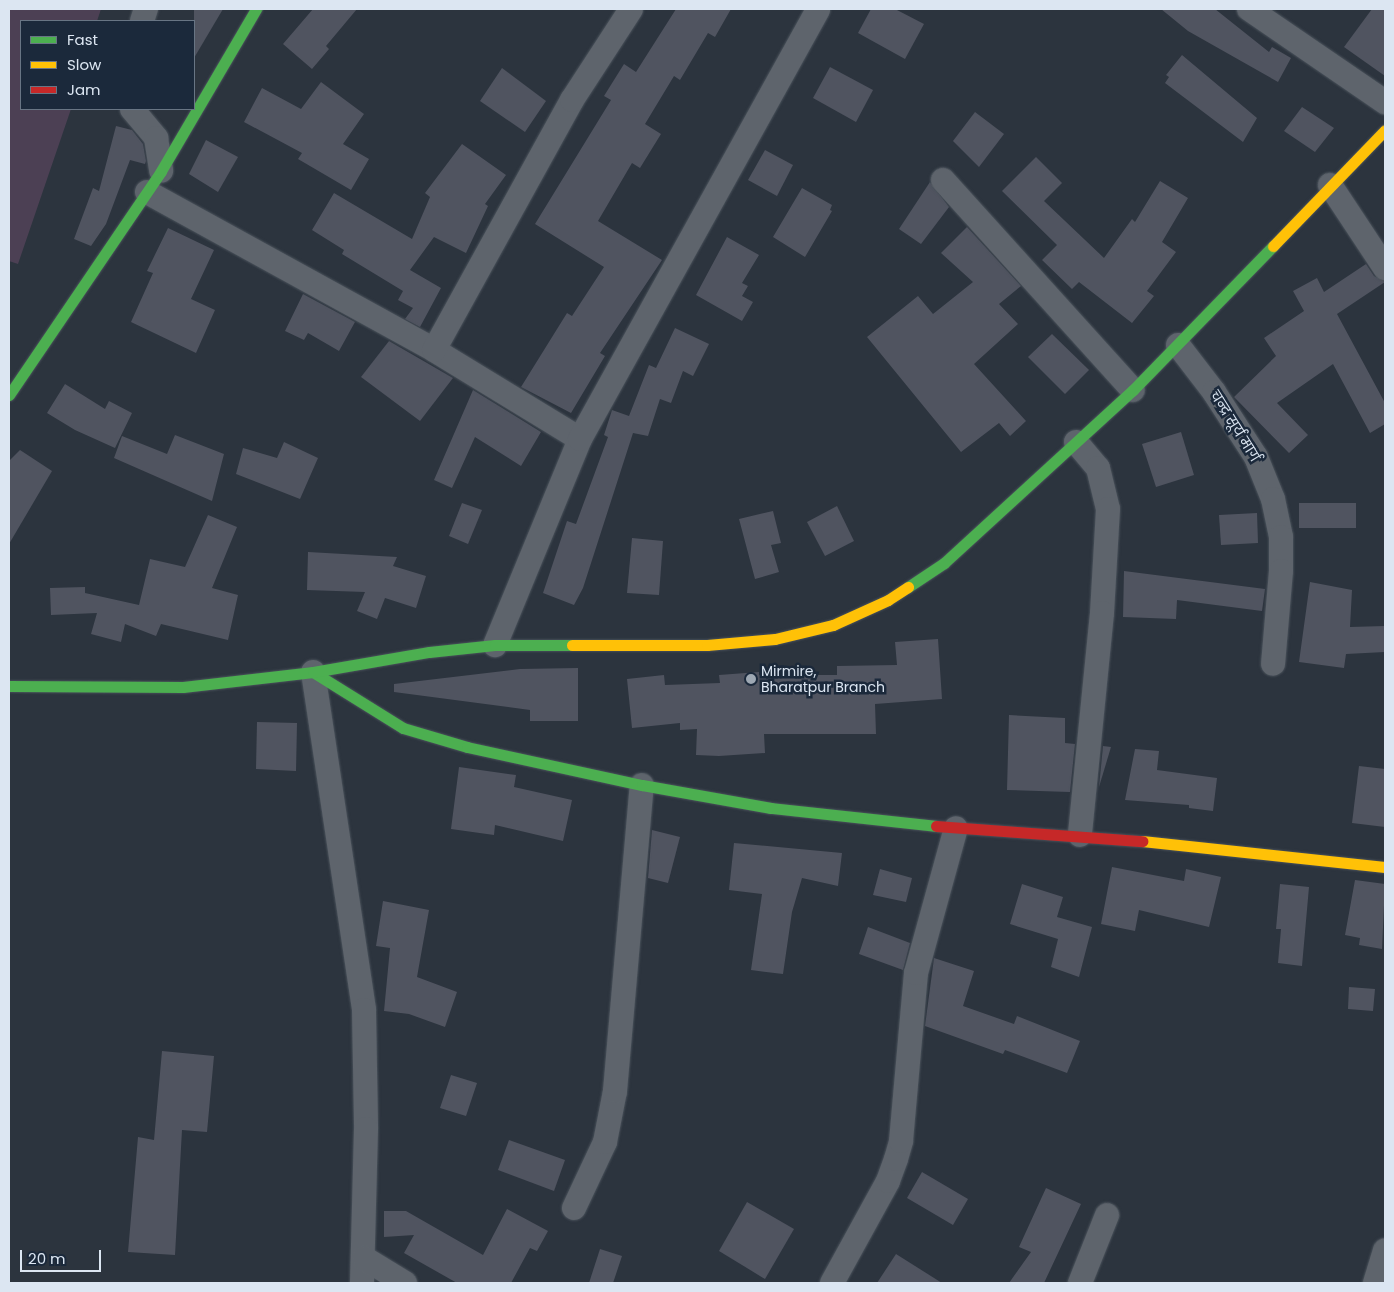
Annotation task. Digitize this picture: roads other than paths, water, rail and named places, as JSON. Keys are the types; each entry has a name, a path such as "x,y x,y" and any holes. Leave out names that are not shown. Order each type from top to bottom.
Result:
{"main road":[{"path":"9,395 161,171 256,9"},
{"path":"9,686 183,686 313,672 429,652 495,645 707,645 775,639 832,625 888,600 944,563 1133,390 1385,130"},
{"path":"313,672 403,728 467,747 642,785 771,808 956,828 1080,835 1385,867"}],"street":[{"path":"434,350 572,100 631,9"},
{"path":"495,645 580,440 818,9"},
{"path":"1249,9 1385,102"},
{"path":"133,110 156,138 161,171"},
{"path":"943,180 1133,390"},
{"path":"1330,185 1385,268"},
{"path":"147,192 434,350 580,440"},
{"name":"चन्द्र सूर्य मार्ग","path":"1178,345 1214,392 1251,449 1273,499 1281,537 1281,571 1272,664"},
{"path":"1076,442 1098,468 1108,510 1102,613 1080,835"},
{"path":"313,672 364,1010 366,1129 362,1283"},
{"path":"574,1208 605,1142 614,1091 642,785"},
{"path":"832,1283 888,1181 901,1141 916,973 956,828"},
{"path":"1080,1283 1107,1215"},
{"path":"1375,1283 1385,1251"},
{"path":"364,1258 405,1283"}],"place":[{"name":"Mirmire, Bharatpur Branch","path":"751,679"}]}
